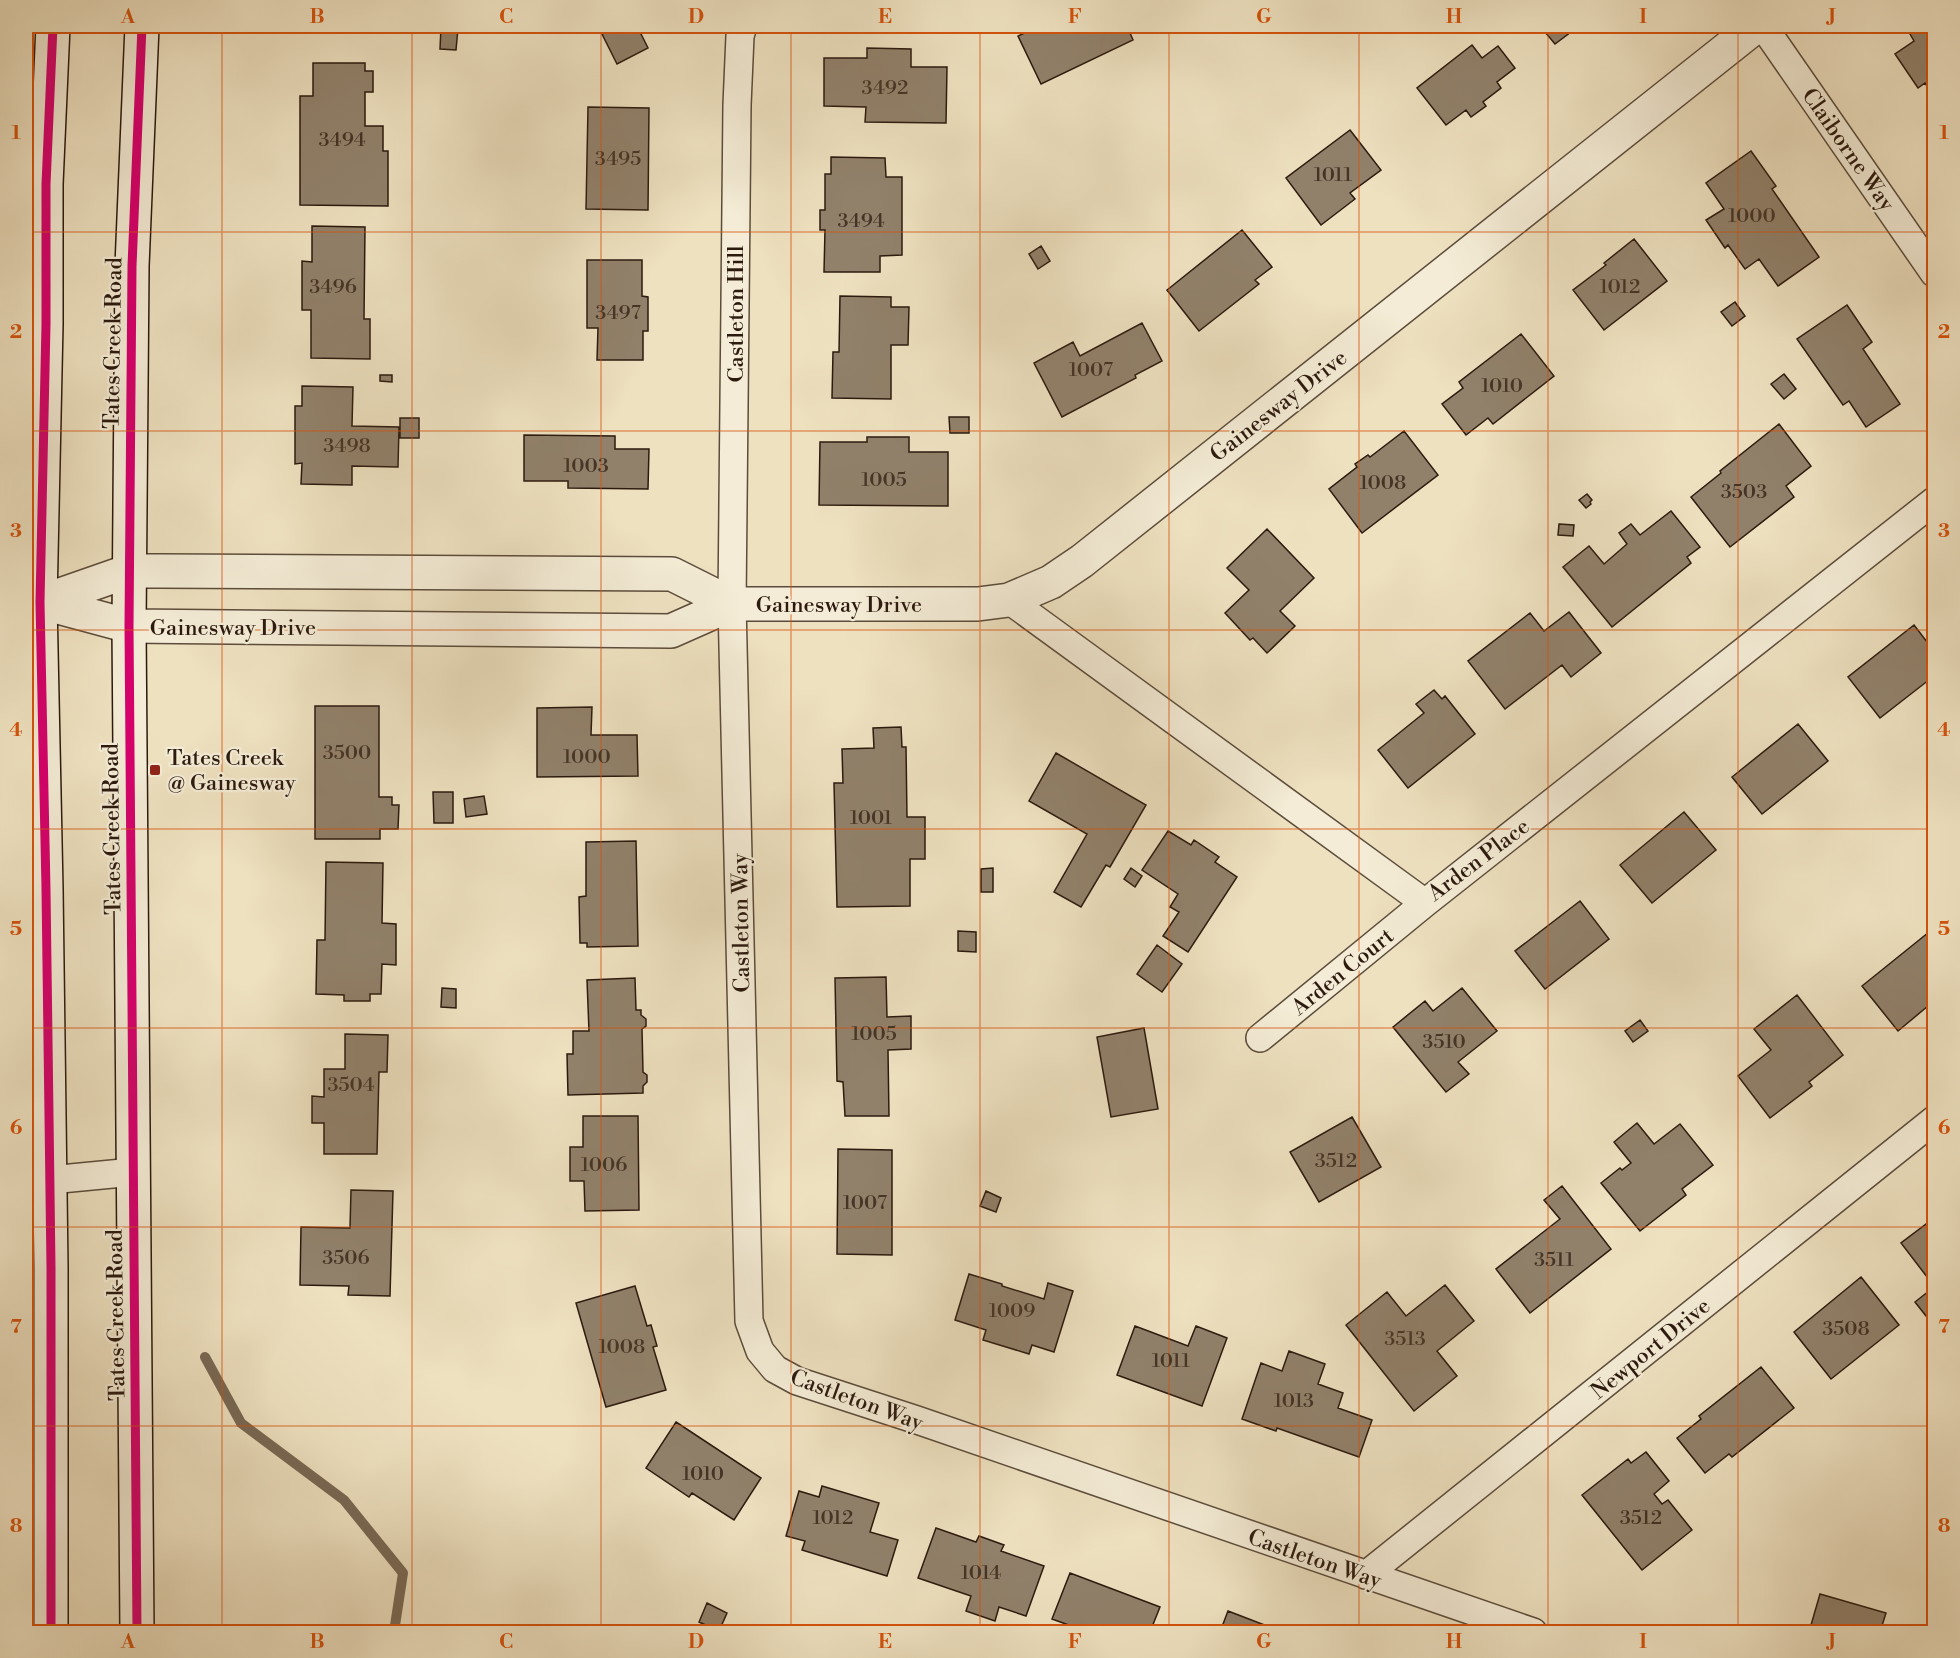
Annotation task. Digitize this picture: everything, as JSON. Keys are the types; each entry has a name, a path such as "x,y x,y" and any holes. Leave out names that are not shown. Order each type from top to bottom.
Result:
{"main road":[{"path":"51,1632 38,1179 40,602 46,336 46,184 53,26"},
{"name":"Tates Creek Road","path":"137,1632 129,571 132,266 142,26"},
{"name":"Gainesway Drive","path":"40,602 129,627 671,631 732,604 978,604 1009,600 1051,582 1082,561 1756,26"},
{"name":"Gainesway Drive","path":"40,602 129,571 672,574 732,604"}],"street":[{"name":"Castleton Hill","path":"732,604 737,105 740,36 743,26"},
{"name":"Claiborne Way","path":"1763,26 1935,273"},
{"name":"Arden Place","path":"1009,600 1425,903 1935,501"},
{"name":"Castleton Way","path":"732,604 749,1321 760,1350 775,1369 797,1381 917,1420 1533,1632"},
{"name":"Arden Court","path":"1260,1038 1425,903"},
{"name":"Newport Drive","path":"1366,1575 1935,1120"},
{"path":"38,1179 133,1172"}],"building":[{"path":"304,26 345,26 345,31 304,32"},
{"path":"620,26 637,26 648,48 617,64 602,34"},
{"path":"1039,26 1127,26 1133,40 1041,84 1018,36"},
{"path":"1540,26 1579,26 1555,44"},
{"path":"1922,26 1934,26 1934,97 1925,83 1918,88 1895,54 1914,41 1910,34"},
{"path":"441,27 458,28 456,50 440,49"},
{"path":"1472,45 1482,58 1498,46 1515,68 1497,82 1501,88 1483,102 1486,106 1471,117 1466,110 1446,125 1417,88"},
{"path":"867,48 911,49 911,67 947,67 946,123 865,122 866,107 824,106 824,58 867,58"},
{"path":"313,63 365,63 365,71 373,71 373,92 365,92 365,126 383,126 383,151 388,151 388,206 300,205 300,96 313,96"},
{"path":"588,107 649,108 648,210 586,209"},
{"path":"1350,130 1381,170 1350,193 1355,199 1321,225 1286,178"},
{"path":"1751,151 1776,186 1772,189 1819,257 1778,286 1759,259 1745,269 1728,245 1725,248 1706,220 1724,209 1706,183"},
{"path":"831,157 885,158 886,177 902,177 902,255 880,256 880,272 824,272 825,230 820,230 820,210 825,210 825,174 831,174"},
{"path":"312,226 365,227 364,319 370,319 370,359 311,358 311,310 302,310 302,261 312,262"},
{"path":"1242,230 1272,267 1255,280 1259,284 1199,331 1167,290"},
{"path":"1634,239 1667,281 1604,330 1573,290 1606,265 1604,263"},
{"path":"1041,246 1050,261 1038,269 1029,254"},
{"path":"587,260 642,260 642,296 648,297 648,331 643,331 643,360 597,360 598,328 587,328"},
{"path":"840,296 891,297 891,307 909,307 908,345 891,345 891,399 832,398 833,352 839,352"},
{"path":"1735,302 1745,316 1732,326 1721,312"},
{"path":"1847,305 1872,342 1863,349 1900,404 1866,427 1849,401 1843,405 1797,339"},
{"path":"1142,323 1162,361 1135,375 1136,378 1062,417 1034,363 1073,342 1080,356"},
{"path":"1521,334 1554,376 1493,424 1488,418 1466,435 1442,404 1463,388 1459,382"},
{"path":"1784,374 1796,389 1784,399 1771,384"},
{"path":"380,375 392,375 392,382 380,381"},
{"path":"302,386 353,387 352,426 399,427 398,467 352,466 352,485 301,484 302,463 295,464 295,406 302,406"},
{"path":"949,417 969,417 969,433 950,433"},
{"path":"400,418 419,418 419,438 400,438"},
{"path":"1779,424 1811,466 1786,486 1794,497 1730,547 1691,497"},
{"path":"1404,431 1438,475 1362,533 1329,489 1357,467 1355,464 1368,455 1370,457"},
{"path":"524,435 615,436 615,449 649,449 648,489 568,488 568,481 524,481"},
{"path":"867,437 909,437 909,452 948,452 948,506 819,505 820,442 867,442"},
{"path":"1587,494 1592,500 1586,508 1579,500"},
{"path":"1671,511 1700,547 1687,557 1691,563 1612,627 1563,567 1589,546 1604,564 1627,544 1619,533 1631,524 1640,535"},
{"path":"1559,524 1574,525 1573,536 1558,535"},
{"path":"1267,529 1314,578 1280,611 1295,626 1267,653 1253,638 1250,640 1225,613 1249,590 1227,568"},
{"path":"1569,612 1601,653 1571,677 1562,665 1505,709 1468,661 1530,613 1544,631"},
{"path":"1914,625 1934,651 1934,676 1880,718 1848,677"},
{"path":"1434,690 1442,699 1445,696 1475,734 1408,788 1378,750 1424,713 1416,704"},
{"path":"315,706 379,706 379,797 392,797 392,805 399,805 398,829 380,829 380,839 315,839"},
{"path":"592,707 591,735 637,735 638,776 537,777 537,708"},
{"path":"1798,724 1828,761 1762,814 1732,777"},
{"path":"901,727 902,747 906,747 907,817 925,817 925,859 910,859 910,906 837,907 834,783 843,783 842,749 874,748 873,728"},
{"path":"1056,753 1146,805 1110,867 1106,865 1081,907 1054,892 1087,834 1029,801"},
{"path":"433,792 453,792 453,823 434,823"},
{"path":"484,796 487,814 466,817 464,799"},
{"path":"1684,812 1716,850 1652,903 1620,865"},
{"path":"1168,831 1191,845 1194,840 1219,857 1215,862 1237,877 1188,952 1163,936 1179,912 1170,907 1178,894 1142,870"},
{"path":"636,841 638,946 587,947 587,943 580,943 579,897 586,896 586,842"},
{"path":"326,862 383,863 382,923 396,924 396,965 382,964 381,994 370,994 370,1001 344,1001 344,995 316,994 317,940 325,940"},
{"path":"993,868 993,892 981,892 981,869"},
{"path":"1131,868 1142,876 1135,887 1124,879"},
{"path":"1580,901 1609,939 1545,989 1515,951"},
{"path":"1934,928 1934,1001 1898,1031 1862,986"},
{"path":"958,931 976,932 976,952 958,951"},
{"path":"1157,945 1182,964 1162,992 1137,974"},
{"path":"886,977 887,1017 911,1016 911,1049 888,1050 889,1116 845,1116 843,1082 837,1081 835,978"},
{"path":"635,978 636,1010 641,1010 641,1015 646,1019 646,1026 642,1029 643,1072 647,1075 643,1093 568,1095 567,1054 573,1054 573,1031 589,1031 587,980"},
{"path":"442,988 456,989 456,1008 441,1007"},
{"path":"1462,988 1497,1031 1458,1062 1469,1074 1446,1092 1393,1027 1425,1001 1433,1011"},
{"path":"1797,995 1843,1055 1809,1082 1812,1086 1770,1118 1738,1076 1771,1050 1754,1029"},
{"path":"1640,1020 1648,1031 1633,1042 1625,1031"},
{"path":"1144,1028 1158,1109 1111,1117 1097,1037"},
{"path":"345,1034 388,1035 387,1072 379,1072 377,1154 324,1154 324,1123 312,1123 312,1096 324,1097 324,1069 345,1069"},
{"path":"583,1116 638,1116 639,1210 585,1211 584,1181 570,1181 570,1147 583,1147"},
{"path":"1352,1117 1381,1167 1319,1202 1290,1152"},
{"path":"1637,1123 1654,1144 1680,1124 1713,1165 1682,1189 1686,1195 1640,1231 1601,1183 1620,1168 1622,1170 1631,1163 1614,1142"},
{"path":"838,1149 892,1150 892,1255 837,1254"},
{"path":"1562,1186 1611,1249 1530,1313 1496,1269 1560,1219 1544,1200"},
{"path":"351,1190 393,1191 390,1296 348,1295 349,1286 300,1285 301,1227 350,1228"},
{"path":"986,1191 1001,1198 996,1212 980,1206"},
{"path":"1934,1218 1934,1286 1901,1243"},
{"path":"969,1274 1044,1299 1048,1283 1073,1291 1054,1352 1032,1345 1029,1354 983,1340 986,1330 955,1320"},
{"path":"1861,1277 1899,1325 1831,1379 1794,1332"},
{"path":"1445,1285 1474,1321 1437,1351 1457,1376 1414,1411 1346,1325 1387,1292 1406,1316"},
{"path":"635,1286 647,1326 651,1325 657,1346 653,1347 666,1390 606,1407 576,1303"},
{"path":"1934,1287 1934,1326 1915,1302"},
{"path":"1135,1326 1188,1346 1196,1326 1227,1338 1202,1406 1117,1375"},
{"path":"1289,1351 1325,1364 1318,1384 1343,1393 1338,1408 1372,1420 1359,1457 1277,1428 1276,1431 1242,1419 1261,1363 1282,1371"},
{"path":"1761,1367 1794,1408 1732,1457 1729,1454 1705,1473 1677,1438 1701,1419 1699,1416"},
{"path":"676,1422 761,1478 734,1520 692,1493 689,1497 646,1468"},
{"path":"1646,1452 1669,1481 1654,1494 1662,1504 1668,1500 1692,1530 1642,1570 1582,1495 1628,1459 1631,1463"},
{"path":"822,1486 879,1503 870,1532 898,1540 887,1576 802,1550 805,1541 786,1536 799,1491 819,1497"},
{"path":"936,1528 976,1542 979,1536 1004,1545 1001,1551 1044,1566 1026,1616 999,1607 995,1621 966,1611 971,1596 918,1578"},
{"path":"1070,1573 1160,1607 1150,1632 1088,1632 1052,1619"},
{"path":"1820,1594 1886,1613 1880,1632 1809,1632"},
{"path":"707,1603 727,1613 719,1631 699,1622"},
{"path":"1228,1611 1267,1626 1264,1632 1220,1632"}],"waterway":[{"path":"205,1357 241,1423 344,1500 403,1573 394,1632"}],"cycle path":[{"path":"51,1632 51,1267 40,602 46,324 46,184 53,26"},
{"path":"137,1632 129,626 132,266 142,26"}],"place":[{"name":"Tates Creek @ Gainesway","path":"155,770"}]}
